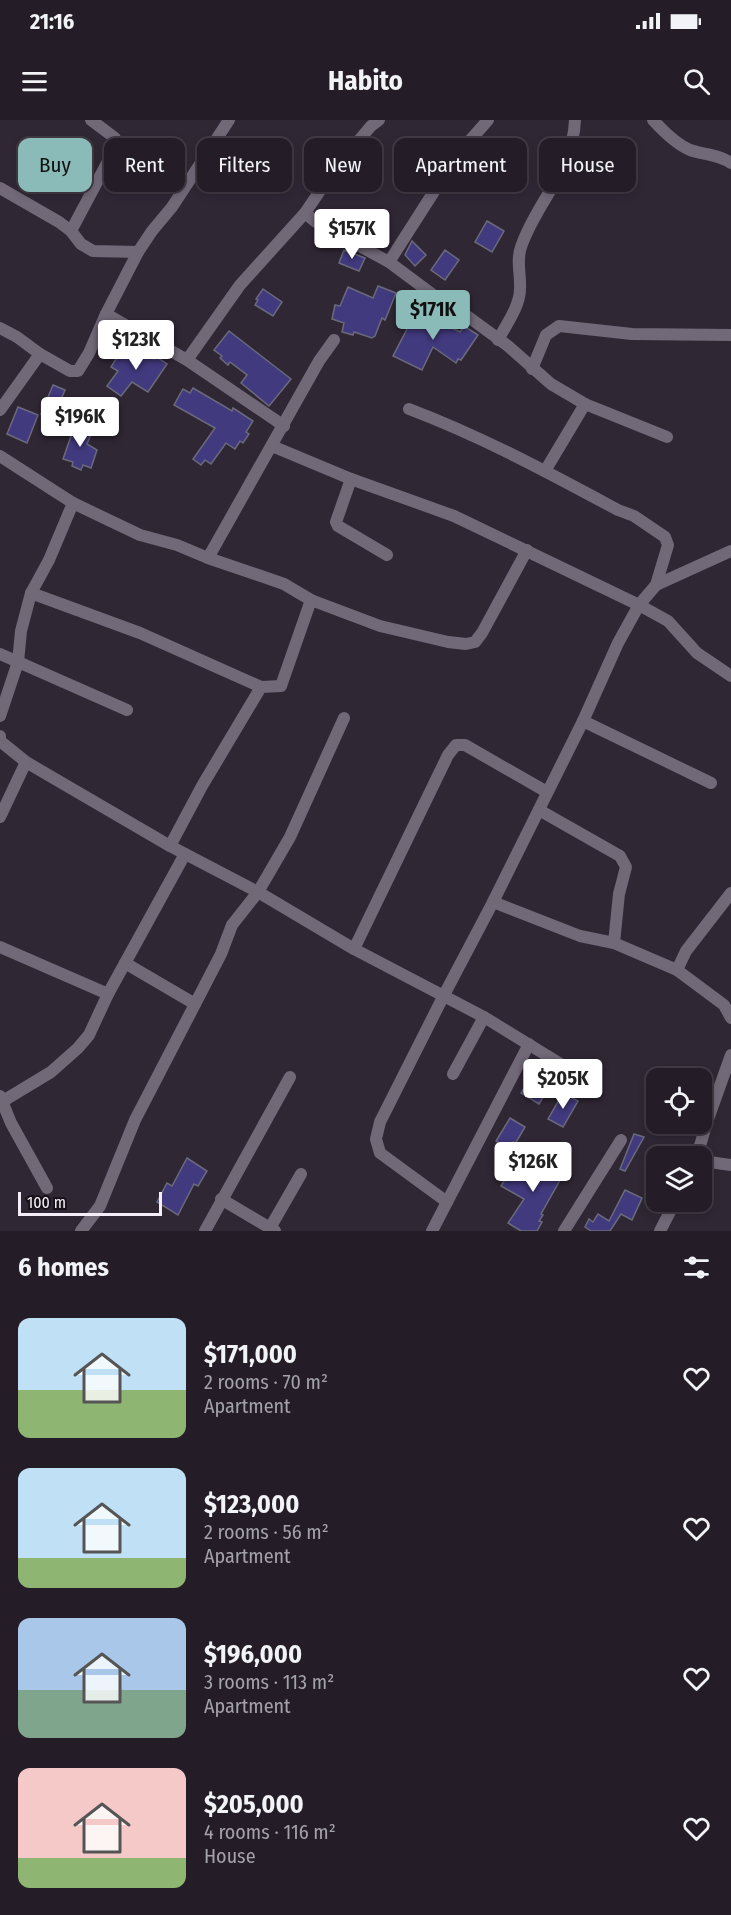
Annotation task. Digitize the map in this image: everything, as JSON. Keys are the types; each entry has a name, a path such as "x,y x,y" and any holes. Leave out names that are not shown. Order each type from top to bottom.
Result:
{"street":[{"path":"71,231 115,147 115,138 91,120"},
{"path":"0,328 70,371 78,371 138,252 172,207 229,120"},
{"path":"187,360 240,285 304,213 334,170 371,126 379,120"},
{"path":"388,262 458,154 488,120"},
{"path":"498,340 519,299 520,250 528,230 546,201 568,157 574,135 575,120"},
{"path":"652,120 681,145 693,151 706,152 731,163"},
{"path":"0,188 59,222 71,231 81,244 93,251 138,252"},
{"path":"304,213 388,262 463,313 508,346 551,384 585,404 667,437"},
{"path":"106,314 187,360 284,426"},
{"path":"532,369 546,335 559,326 632,334 731,335"},
{"path":"208,558 319,361 334,340"},
{"path":"0,410 40,354"},
{"path":"545,471 585,404"},
{"path":"409,409 478,436 634,516 665,537 668,545 656,585 639,605 618,643 539,810 380,1122 376,1139 380,1153 447,1202"},
{"path":"272,446 351,479 453,516 639,605 668,621 697,653 731,676"},
{"path":"0,456 73,503 140,535 177,544 208,558 284,584 311,600 380,626 448,642 466,644 475,642 527,550"},
{"path":"351,479 336,522 338,526 387,555"},
{"path":"0,717 18,662 21,631 31,594 49,560 73,503"},
{"path":"656,585 731,551"},
{"path":"31,594 140,633 261,687 281,686 311,600"},
{"path":"0,654 127,710"},
{"path":"170,846 202,786 261,687"},
{"path":"81,1231 100,1206 135,1120 221,954 232,925 258,892 290,837 344,718"},
{"path":"583,721 711,783"},
{"path":"0,736 0,742 26,762 170,846 258,892 354,949 484,1017 564,1066"},
{"path":"354,949 448,755 456,745 465,745 547,792"},
{"path":"0,817 26,762"},
{"path":"539,810 620,856 623,861 626,867 619,894 614,943"},
{"path":"47,1188 10,1123 1,1098 51,1072 78,1048 88,1035 185,854"},
{"path":"677,970 686,951 731,893"},
{"path":"493,902 580,936 614,943 677,970 724,1005 731,1018"},
{"path":"0,947 108,994"},
{"path":"125,963 195,1004"},
{"path":"453,1074 484,1017"},
{"path":"432,1231 530,1044"},
{"path":"701,1146 731,1055"},
{"path":"205,1231 290,1077"},
{"path":"564,1231 621,1140"},
{"path":"712,1162 731,1165"},
{"path":"221,1199 273,1230 301,1174"},
{"path":"660,1231 670,1212"}],"building":[{"path":"487,221 504,231 492,252 475,242"},
{"path":"412,241 426,255 415,266 405,255"},
{"path":"344,250 365,258 359,271 339,263"},
{"path":"445,250 459,260 445,280 431,270"},
{"path":"378,286 396,293 385,320 382,318 375,336 372,338 354,332 353,335 342,332 344,323 332,319 335,305 340,306 348,287 373,298"},
{"path":"263,289 282,302 273,316 255,305"},
{"path":"415,314 422,317 424,314 460,332 464,326 478,335 461,360 458,359 456,363 433,347 422,370 393,356"},
{"path":"229,331 291,379 269,406 241,383 247,375 230,362 228,365 214,350"},
{"path":"133,346 167,364 148,392 132,382 121,396 107,386 118,371 111,367 121,351 127,354"},
{"path":"53,385 65,390 53,419 41,414"},
{"path":"193,388 253,421 246,432 249,434 243,443 240,441 235,449 226,443 211,464 205,460 201,465 193,459 215,428 174,405 183,389 190,393"},
{"path":"18,407 38,415 27,443 7,434"},
{"path":"73,423 93,430 87,444 97,450 91,468 83,465 81,470 72,466 73,462 63,459"},
{"path":"535,1070 553,1081 539,1104 521,1093"},
{"path":"563,1093 578,1101 563,1127 548,1119"},
{"path":"510,1118 525,1127 515,1144 513,1142 509,1149 496,1141"},
{"path":"634,1134 644,1137 625,1171 620,1169"},
{"path":"550,1156 568,1166 541,1214 543,1215 539,1221 542,1222 537,1231 521,1231 508,1223 524,1199 501,1186 503,1180 515,1164 537,1179"},
{"path":"187,1158 207,1171 198,1186 194,1184 178,1215 157,1202 167,1183 172,1186"},
{"path":"625,1190 642,1198 632,1220 621,1214 610,1231 591,1231 585,1227 589,1219 593,1222 598,1214 609,1221"}]}
